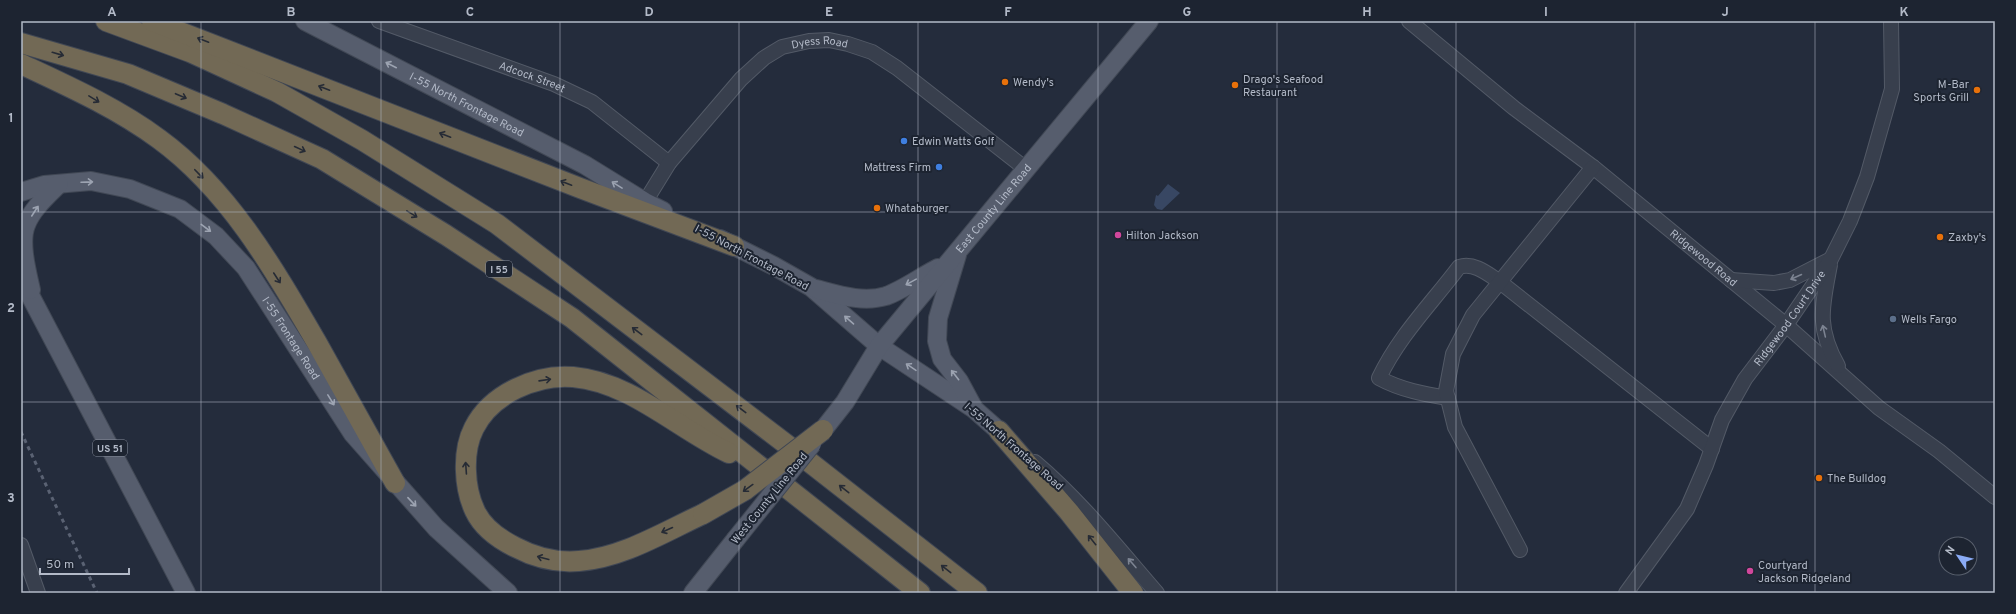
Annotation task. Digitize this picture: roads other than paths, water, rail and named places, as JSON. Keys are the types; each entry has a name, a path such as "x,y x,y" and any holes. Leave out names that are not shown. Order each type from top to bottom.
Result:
{"highway":[{"path":"106,21 190,52 277,92 362,140 497,224 803,456 977,593"},
{"path":"152,21 572,185 734,246"},
{"name":"I 55","path":"21,43 128,74 223,114 322,159 446,235 572,318 920,593"},
{"path":"21,64 90,96 159,139 198,173 241,222 295,306 395,483"},
{"path":"759,467 712,445 639,400 605,384 573,377 541,380 511,390 491,406 474,428 465,455 467,483 475,512 490,531 527,553 548,560 579,561 620,552 703,514 745,490 823,430"},
{"path":"998,431 1070,512 1133,593"}],"main road":[{"name":"I-55 North Frontage Road","path":"306,21 585,165 645,202 734,246 810,287 879,346 974,409 998,431"},
{"name":"East County Line Road","path":"845,402 879,346 1149,21"},
{"name":"I-55 Frontage Road","path":"21,192 44,185 91,181 130,189 180,209 216,236 246,268 353,434 436,528 508,593"},
{"path":"33,302 23,254 25,226 40,202 59,184"},
{"path":"960,247 938,318 937,341 942,359 959,381 974,409"},
{"path":"810,287 842,296 867,299 886,296 946,264"},
{"name":"US 51","path":"21,278 186,593"},
{"name":"West County Line Road","path":"693,593 845,402"}],"street":[{"name":"Adcock Street","path":"379,21 547,81 592,102 669,163"},
{"name":"Ridgewood Road","path":"1409,21 1514,108 1593,167 1786,325 1879,408 1939,451 1995,497"},
{"name":"Ridgewood Court Drive","path":"1626,593 1687,509 1712,449 1722,420 1745,379 1786,325 1831,259 1850,221 1867,177 1892,89 1891,21"},
{"name":"Dyess Road","path":"645,202 669,163 741,79 764,58 782,47 809,41 829,40 851,44 872,52 897,68 1026,169"},
{"path":"1520,550 1455,427 1446,391 1453,354 1473,315 1593,167"},
{"path":"1731,280 1774,283 1790,280 1831,259"},
{"path":"1831,259 1822,308 1822,327 1828,349 1846,378"},
{"path":"1448,398 1418,393 1391,385 1379,378 1388,361 1419,315 1459,267 1472,266 1483,270 1500,282 1712,449"},
{"name":"I-55 North Frontage Road","path":"998,431 1054,478 1104,531 1157,593"},
{"path":"21,545 38,593"}],"water":[{"path":"1168,184 1180,193 1162,210 1157,209 1154,205 1156,195 1158,196"}],"railway":[{"path":"21,432 97,593"}],"place":[{"name":"Wendy's","path":"1005,82"},
{"name":"Drago's Seafood Restaurant","path":"1235,85"},
{"name":"M-Bar Sports Grill","path":"1977,90"},
{"name":"Edwin Watts Golf","path":"904,141"},
{"name":"Mattress Firm","path":"939,167"},
{"name":"Whataburger","path":"877,208"},
{"name":"Hilton Jackson","path":"1118,235"},
{"name":"Zaxby's","path":"1940,237"},
{"name":"Wells Fargo","path":"1893,319"},
{"name":"The Bulldog","path":"1819,478"},
{"name":"Courtyard Jackson Ridgeland","path":"1750,571"}]}
